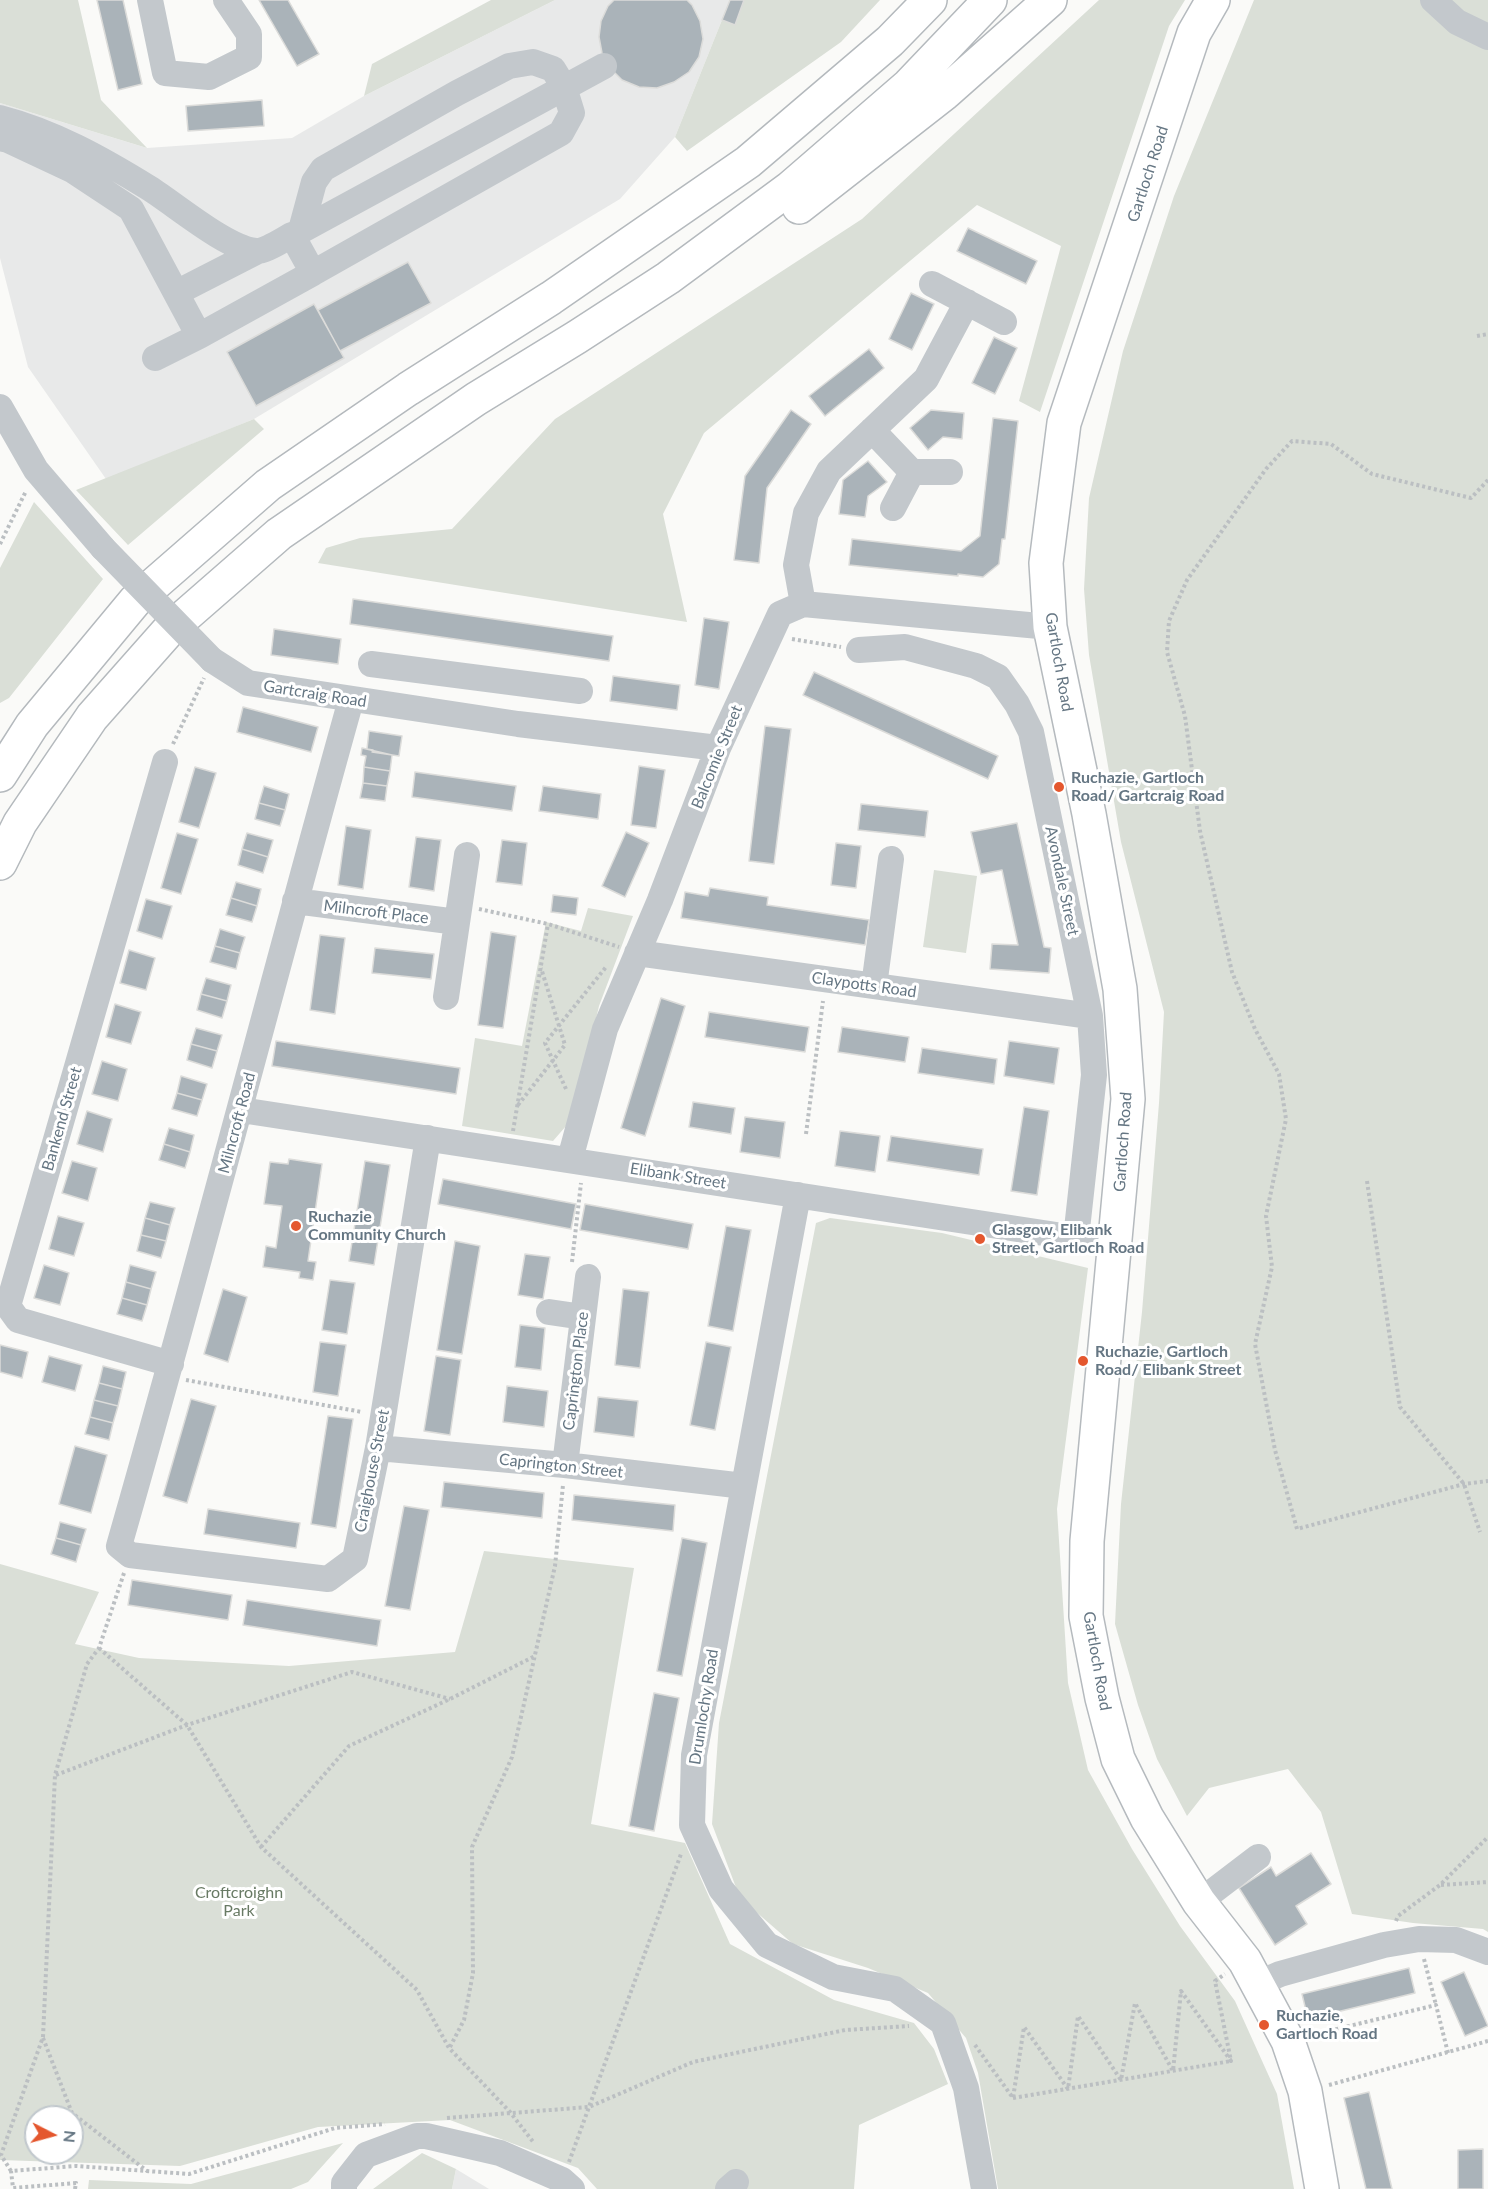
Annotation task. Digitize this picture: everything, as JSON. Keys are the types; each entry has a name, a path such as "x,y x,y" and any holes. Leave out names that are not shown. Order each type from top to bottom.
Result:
{"main road":[{"path":"0,775 32,724 135,601 268,485 408,389 551,298 748,162 890,41 930,0"},
{"path":"0,863 20,823 92,717 177,623 279,534 476,399 577,338 668,278 790,188 909,85 990,0"},
{"path":"668,278 801,206 945,93 1050,0"},
{"name":"Gartloch Road","path":"1213,0 1194,33 1064,423 1046,563 1050,627 1089,814 1120,988 1128,1099 1087,1541 1086,1616 1102,1698 1118,1759 1147,1818 1200,1902 1251,1972 1288,2041 1305,2091 1322,2189"}],"street":[{"path":"150,0 165,73 209,77 249,57 249,34 226,0"},
{"path":"1433,0 1457,22 1488,37"},
{"path":"155,358 313,273 561,133 572,113 564,87 553,69 533,62 509,66 323,169 314,182 296,233 313,273"},
{"path":"176,293 296,233 604,66"},
{"path":"0,118 16,122 86,150 235,246 258,251"},
{"path":"0,138 72,170 131,209 199,336"},
{"path":"932,284 1004,322"},
{"path":"967,302 926,379 829,471 806,513 796,565 802,604 1050,627"},
{"name":"Gartcraig Road","path":"0,407 36,470 103,548 212,660 248,683 351,700 718,748"},
{"path":"872,430 912,472 950,472"},
{"path":"893,508 912,472"},
{"name":"Balcomie Street","path":"577,1161 580,1118 626,955 681,846 718,748 780,614 802,604"},
{"path":"905,647 910,614"},
{"name":"Avondale Street","path":"859,650 905,647 976,666 998,677 1031,732 1090,1016 1094,1075 1076,1238"},
{"path":"371,664 580,691"},
{"path":"474,717 478,678"},
{"name":"Milncroft Road","path":"125,1551 170,1371 351,700"},
{"name":"Bankend Street","path":"165,762 7,1315 170,1371"},
{"path":"446,997 467,855"},
{"path":"874,986 891,859"},
{"name":"Milncroft Place","path":"295,902 458,914"},
{"name":"Claypotts Road","path":"626,955 1090,1016"},
{"name":"Elibank Street","path":"241,1110 1076,1238 1116,1242"},
{"name":"Craighouse Street","path":"125,1551 328,1579 355,1560 378,1448 428,1138"},
{"name":"Drumlochy Road","path":"798,1195 694,1755 692,1825 721,1889 767,1945 833,1977 895,1989 945,2030"},
{"name":"Caprington Place","path":"565,1465 588,1277"},
{"path":"549,1312 583,1317"},
{"name":"Caprington Street","path":"378,1448 565,1465 744,1486"},
{"path":"1200,1902 1258,1857"},
{"path":"1251,1972 1280,1974 1384,1945 1419,1939 1456,1940 1488,1952"},
{"path":"945,2030 966,2088 984,2189"},
{"path":"344,2189 344,2183 366,2155 417,2136 426,2136 500,2153 567,2184"}],"path":[{"path":"1477,336 1488,334"},
{"path":"1488,480 1471,498 1372,474 1331,444 1292,441 1266,469 1187,580 1169,621 1167,652 1185,716 1200,831 1232,972 1255,1029 1279,1074 1287,1119 1266,1216 1272,1267 1255,1344 1275,1450 1297,1529 1464,1484 1488,1481"},
{"path":"0,544 36,470"},
{"path":"769,636 859,650"},
{"path":"165,762 212,660"},
{"path":"458,914 548,924 622,948 626,955"},
{"path":"509,1150 548,924"},
{"path":"580,1118 545,1043 608,965"},
{"path":"517,1108 565,1045 540,967"},
{"path":"806,1134 826,980"},
{"path":"577,1161 572,1261 588,1277"},
{"path":"1367,1181 1400,1407 1464,1484 1480,1532"},
{"path":"170,1371 383,1416"},
{"path":"449,2048 464,2020 473,1973 471,1847 512,1756 555,1566 565,1465"},
{"path":"75,2189 76,2183 13,2188 11,2171 1,2155 43,2037 55,1775 87,1664 99,1648 125,1551"},
{"path":"99,1648 187,1725 261,1847 417,1990 449,2048 510,2112 536,2146"},
{"path":"261,1847 349,1746 536,1656"},
{"path":"55,1775 187,1725 352,1672 450,1699"},
{"path":"567,2184 589,2107 692,1825"},
{"path":"1384,1945 1398,1916 1440,1885 1488,1837"},
{"path":"1440,1885 1488,1882"},
{"path":"1419,1939 1448,2053"},
{"path":"1231,2061 1215,1981 1251,1972"},
{"path":"1173,2071 1181,1991 1231,2061"},
{"path":"1121,2080 1135,2003 1173,2071"},
{"path":"1288,2041 1436,2004"},
{"path":"1068,2089 1078,2016 1121,2080"},
{"path":"1012,2098 1024,2027 1068,2089"},
{"path":"443,2118 589,2107 693,2062 844,2030 945,2030 975,2045 1012,2098"},
{"path":"43,2037 72,2113 147,2171"},
{"path":"1305,2091 1488,2041"},
{"path":"1012,2098 1231,2061"},
{"path":"11,2171 76,2166 189,2174 335,2128 388,2123"}],"shaded area":[{"path":"555,0 730,0 675,137 620,199 254,419 106,479 28,367 0,258 0,103 147,148 292,138 364,96"},
{"path":"456,2169 489,2189 452,2189"}],"green space":[{"path":"0,0 78,0 101,100 147,148 0,103"},
{"path":"491,0 555,0 364,96 372,64"},
{"path":"730,0 880,0 841,42 687,151 675,137"},
{"path":"1099,0 1185,0 1169,26 1040,412 1019,401 1061,246 977,205 704,433 663,514 687,622 318,563 326,548 360,538 452,529 555,419 862,219"},
{"path":"1254,0 1488,0 1488,1932 1483,1929 1413,1923 1352,1914 1321,1812 1288,1769 1209,1788 1187,1816 1157,1759 1138,1705 1115,1624 1121,1504 1142,1312 1164,1012 1121,842 1089,655 1084,589 1089,498 1123,351 1174,196"},
{"path":"254,419 264,429 128,545 76,490"},
{"path":"34,502 103,579 9,698 0,703 0,568"},
{"path":"934,870 977,876 966,953 923,947"},
{"path":"588,908 633,916 599,1006 573,1118 553,1141 462,1126 475,1038 522,1046 546,922 581,931"},
{"path":"830,1218 942,1233 1088,1268 1057,1509 1068,1683 1088,1770 1132,1849 1180,1926 1235,2001 1277,2094 1294,2189 998,2189 978,2073 966,2038 928,1993 868,1968 793,1944 740,1898 712,1824 719,1723 816,1223"},
{"name":"Croftcroighn Park","path":"484,1551 634,1568 591,1824 685,1843 730,1944 834,2000 914,2023 934,2049 948,2084 859,2125 854,2189 597,2189 578,2168 450,2120 318,2127 180,2166 84,2163 84,2105 24,2105 24,2161 0,2160 0,1564 99,1592 75,1644 139,1658 289,1666 455,1652"},
{"path":"343,2143 308,2182 291,2189 88,2189 89,2180 191,2184"},
{"path":"422,2153 456,2169 452,2189 373,2189"}],"building":[{"path":"97,0 123,0 142,84 118,90"},
{"path":"259,0 288,0 319,54 297,66"},
{"path":"614,0 687,0 700,21 703,39 699,57 689,72 674,82 657,88 639,87 622,80 609,67 602,53 599,37 601,21 608,6"},
{"path":"730,0 744,0 735,25 722,20"},
{"path":"262,100 264,126 188,131 186,106"},
{"path":"968,228 1037,261 1026,284 957,251"},
{"path":"408,262 431,303 340,351 318,310"},
{"path":"911,293 934,304 912,350 889,339"},
{"path":"314,304 344,358 256,406 227,352"},
{"path":"994,337 1017,348 995,394 972,383"},
{"path":"869,349 884,368 825,416 809,396"},
{"path":"791,410 811,424 767,488 759,563 734,560 745,476"},
{"path":"931,410 964,413 962,439 943,437 928,450 910,428"},
{"path":"993,418 1018,421 1005,539 1002,539 999,564 983,577 849,565 852,539 961,551 980,536"},
{"path":"868,461 887,482 868,496 865,517 839,514 843,480"},
{"path":"353,599 613,636 609,661 350,624"},
{"path":"704,618 729,622 719,689 695,685"},
{"path":"274,629 341,639 338,664 271,655"},
{"path":"814,672 998,756 988,779 803,695"},
{"path":"613,676 680,685 677,710 610,701"},
{"path":"243,707 318,727 311,752 237,732"},
{"path":"765,726 791,729 774,864 749,861"},
{"path":"369,731 402,736 399,756 372,752 373,750 367,749"},
{"path":"362,748 392,755 390,771 364,767 366,756 361,755"},
{"path":"639,766 665,770 656,828 631,825"},
{"path":"195,767 216,773 199,828 179,822"},
{"path":"364,767 390,771 387,786 363,783"},
{"path":"415,772 516,786 512,811 412,797"},
{"path":"363,783 387,786 385,801 360,798"},
{"path":"264,786 289,794 285,810 259,803"},
{"path":"543,786 601,794 598,819 539,811"},
{"path":"259,803 285,810 280,826 255,819"},
{"path":"861,804 928,811 925,837 858,830"},
{"path":"1017,823 1044,947 1051,948 1049,973 990,969 992,944 1018,945 1002,870 981,874 971,832"},
{"path":"346,826 371,830 363,889 338,885"},
{"path":"626,832 649,843 625,897 602,886"},
{"path":"177,833 198,839 181,894 161,888"},
{"path":"247,833 273,840 268,857 242,849"},
{"path":"416,837 441,840 434,891 409,887"},
{"path":"502,840 527,843 522,885 496,882"},
{"path":"836,843 861,846 856,888 831,885"},
{"path":"242,849 268,857 263,873 238,865"},
{"path":"236,882 261,889 257,906 231,898"},
{"path":"710,888 768,897 767,905 869,920 865,945 681,918 685,892 708,896"},
{"path":"553,895 578,898 576,915 551,912"},
{"path":"231,898 257,906 252,922 226,915"},
{"path":"146,899 172,906 162,939 137,931"},
{"path":"220,929 245,937 240,953 215,946"},
{"path":"491,932 516,936 503,1028 478,1025"},
{"path":"320,935 345,938 335,1014 310,1010"},
{"path":"215,946 240,953 236,969 210,962"},
{"path":"375,948 434,954 431,979 372,973"},
{"path":"129,950 155,958 146,990 120,983"},
{"path":"206,978 231,985 227,1001 201,994"},
{"path":"201,994 227,1001 222,1018 197,1010"},
{"path":"661,998 685,1006 645,1136 621,1128"},
{"path":"115,1004 141,1012 131,1044 106,1037"},
{"path":"709,1012 809,1027 805,1052 705,1037"},
{"path":"842,1027 909,1037 905,1062 838,1052"},
{"path":"196,1028 222,1035 217,1051 191,1044"},
{"path":"276,1041 460,1068 456,1094 272,1066"},
{"path":"1009,1041 1059,1048 1054,1084 1004,1076"},
{"path":"191,1044 217,1051 212,1068 187,1060"},
{"path":"922,1048 997,1059 994,1084 918,1073"},
{"path":"102,1061 127,1069 118,1101 92,1094"},
{"path":"181,1076 207,1084 202,1100 177,1093"},
{"path":"177,1093 202,1100 197,1116 172,1109"},
{"path":"693,1102 735,1108 731,1134 689,1127"},
{"path":"1024,1107 1049,1111 1037,1195 1011,1191"},
{"path":"87,1111 112,1119 103,1152 77,1144"},
{"path":"745,1117 785,1122 780,1158 740,1152"},
{"path":"169,1128 194,1135 190,1152 164,1144"},
{"path":"840,1131 880,1136 875,1172 835,1166"},
{"path":"891,1136 983,1149 979,1175 887,1161"},
{"path":"164,1144 190,1152 185,1168 159,1160"},
{"name":"Ruchazie Community Church","path":"289,1159 322,1164 308,1261 316,1262 313,1280 299,1278 300,1272 263,1267 266,1246 276,1248 282,1206 264,1204 270,1162 288,1164"},
{"path":"72,1161 97,1168 88,1201 62,1193"},
{"path":"365,1161 390,1165 374,1265 349,1261"},
{"path":"443,1179 576,1204 571,1229 438,1204"},
{"path":"150,1202 175,1208 170,1225 145,1218"},
{"path":"585,1204 693,1224 688,1249 580,1230"},
{"path":"58,1216 84,1223 74,1256 49,1249"},
{"path":"145,1218 170,1225 166,1241 141,1235"},
{"path":"726,1226 751,1230 733,1331 708,1326"},
{"path":"141,1235 166,1241 161,1258 137,1251"},
{"path":"455,1241 480,1246 462,1354 437,1350"},
{"path":"525,1254 550,1257 543,1299 518,1295"},
{"path":"44,1265 69,1273 60,1305 34,1298"},
{"path":"130,1265 156,1272 151,1289 126,1282"},
{"path":"330,1280 355,1283 347,1334 322,1330"},
{"path":"126,1282 151,1289 147,1305 122,1298"},
{"path":"223,1289 247,1297 228,1362 204,1354"},
{"path":"623,1289 649,1292 640,1368 615,1365"},
{"path":"122,1298 147,1305 142,1321 117,1314"},
{"path":"520,1325 545,1328 541,1370 515,1367"},
{"path":"320,1342 346,1345 338,1396 313,1392"},
{"path":"706,1342 731,1347 715,1430 690,1425"},
{"path":"0,1345 28,1352 22,1378 0,1372"},
{"path":"49,1356 82,1365 75,1391 42,1382"},
{"path":"436,1356 461,1360 450,1435 424,1431"},
{"path":"103,1366 126,1372 122,1389 99,1383"},
{"path":"99,1383 122,1389 118,1406 94,1400"},
{"path":"507,1386 548,1391 544,1427 503,1422"},
{"path":"598,1397 638,1401 634,1437 594,1432"},
{"path":"191,1399 216,1406 187,1503 163,1496"},
{"path":"94,1400 118,1406 113,1423 90,1417"},
{"path":"328,1416 353,1419 336,1528 311,1524"},
{"path":"90,1417 113,1423 109,1440 85,1434"},
{"path":"75,1446 107,1455 91,1513 59,1504"},
{"path":"444,1482 544,1493 542,1518 441,1507"},
{"path":"574,1495 675,1505 673,1531 572,1520"},
{"path":"404,1506 429,1510 410,1610 385,1606"},
{"path":"208,1509 300,1523 296,1548 204,1534"},
{"path":"60,1522 86,1529 81,1545 56,1538"},
{"path":"56,1538 81,1545 76,1562 51,1554"},
{"path":"682,1538 707,1543 682,1676 657,1671"},
{"path":"132,1580 232,1595 228,1620 128,1605"},
{"path":"247,1600 381,1620 377,1646 243,1625"},
{"path":"654,1693 679,1698 654,1831 629,1826"},
{"path":"1311,1853 1331,1884 1296,1906 1307,1924 1275,1945 1239,1888 1271,1867 1276,1876"},
{"path":"1409,1968 1415,1993 1308,2019 1302,1994"},
{"path":"1464,1972 1488,2026 1465,2036 1441,1982"},
{"path":"1369,2092 1392,2189 1366,2189 1344,2098"},
{"path":"1483,2149 1483,2189 1458,2189 1458,2150"}],"place":[{"name":"Ruchazie, Gartloch Road/ Gartcraig Road","path":"1059,787"},
{"name":"Ruchazie Community Church","path":"296,1226"},
{"name":"Glasgow, Elibank Street, Gartloch Road","path":"980,1239"},
{"name":"Ruchazie, Gartloch Road/ Elibank Street","path":"1083,1361"},
{"name":"Ruchazie, Gartloch Road","path":"1264,2025"}]}
